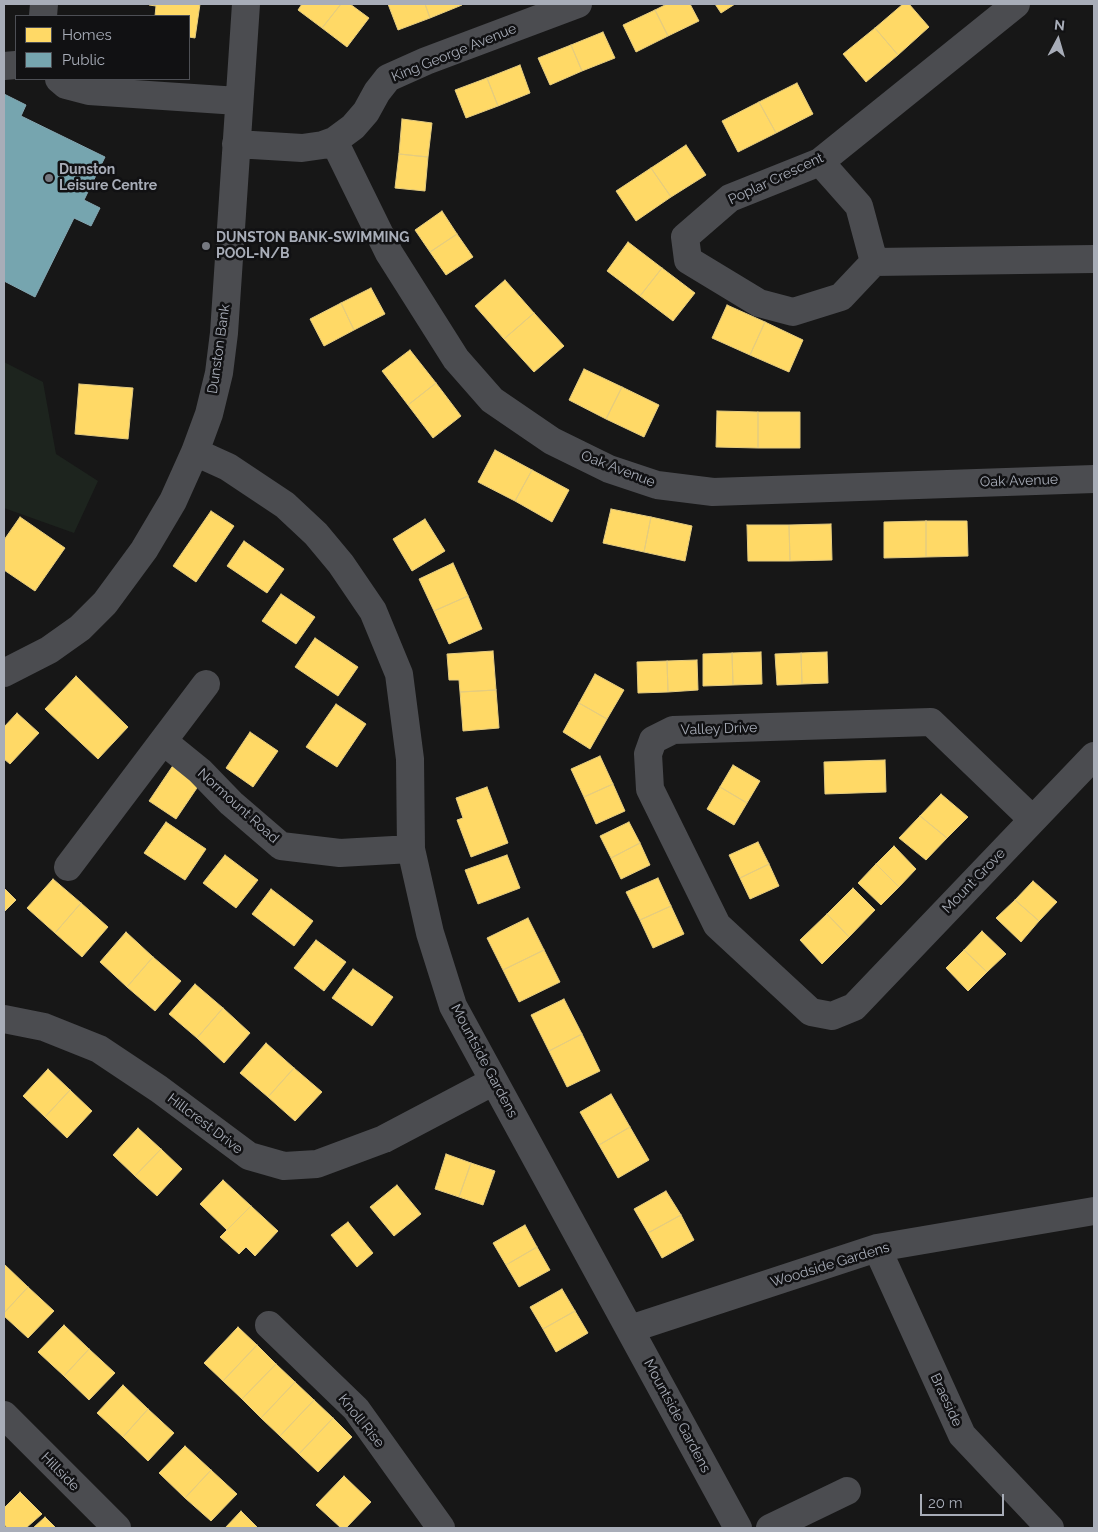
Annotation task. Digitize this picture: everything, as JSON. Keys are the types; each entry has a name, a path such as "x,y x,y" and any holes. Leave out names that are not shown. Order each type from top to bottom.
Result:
{"street":[{"name":"Dunston Bank","path":"4,673 49,650 80,628 105,603 144,550 173,501 195,452 211,406 219,373 224,333 238,101 246,4"},
{"name":"King George Avenue","path":"236,144 302,148 323,145 334,141 353,127 366,112 377,92 388,78 426,61 578,4"},
{"name":"Poplar Crescent","path":"874,262 841,297 793,312 759,302 688,260 685,237 730,198 820,162 1016,4"},
{"path":"60,80 66,85 89,91 238,101"},
{"name":"Oak Avenue","path":"334,141 389,253 456,358 492,400 552,441 610,469 658,485 713,492 1094,479"},
{"path":"820,162 859,206 874,262 1094,259"},
{"name":"Mountside Gardens","path":"195,452 228,467 285,505 316,534 341,564 373,611 400,674 410,759 411,849 430,933 453,1006 738,1528"},
{"path":"68,867 206,684"},
{"name":"Valley Drive","path":"854,1007 832,1016 811,1012 717,925 650,789 648,754 653,740 672,730 930,722 1032,819"},
{"name":"Normount Road","path":"163,741 200,771 231,803 281,846 340,852 411,849"},
{"name":"Mount Grove","path":"854,1007 1094,756"},
{"name":"Hillcrest Drive","path":"4,1019 44,1027 99,1049 158,1089 249,1156 284,1166 317,1164 384,1138 494,1080"},
{"name":"Woodside Gardens","path":"630,1329 877,1248 1094,1211"},
{"name":"Braeside","path":"877,1248 962,1435 1050,1528"},
{"name":"Knoll Rise","path":"269,1325 356,1409 441,1528"},
{"name":"Hillside","path":"4,1415 117,1528"},
{"path":"770,1528 847,1491"}],"shaded area":[{"path":"4,362 43,382 56,454 98,481 74,533 4,508"}],"building: Homes":[{"path":"200,4 195,38 190,37 190,15 155,15 156,6 149,5"},
{"path":"302,4 341,4 322,28 298,10"},
{"path":"341,4 350,4 369,18 347,47 322,28"},
{"path":"388,4 425,4 430,18 398,30"},
{"path":"425,4 461,4 462,5 430,18"},
{"path":"667,4 690,4 699,21 668,36 655,10"},
{"path":"715,4 735,4 721,13"},
{"path":"903,4 909,4 929,27 898,55 875,28"},
{"path":"655,10 668,36 636,52 623,25"},
{"path":"875,28 898,55 866,82 843,54"},
{"path":"603,32 615,58 582,71 571,45"},
{"path":"571,45 582,71 550,85 538,58"},
{"path":"520,65 530,93 498,106 487,78"},
{"path":"487,78 498,106 466,118 455,90"},
{"path":"797,83 813,114 776,133 759,102"},
{"path":"759,102 776,133 738,152 722,121"},
{"path":"402,119 432,123 428,157 399,154"},
{"path":"686,145 706,175 671,197 651,168"},
{"path":"399,154 428,157 425,191 395,188"},
{"path":"651,168 671,197 636,221 616,191"},
{"path":"442,211 457,234 430,252 415,230"},
{"path":"457,234 473,257 446,275 430,252"},
{"path":"628,242 662,268 640,296 607,271"},
{"path":"662,268 695,293 673,321 640,296"},
{"path":"505,280 534,313 504,339 475,306"},
{"path":"371,288 385,314 354,330 341,303"},
{"path":"341,303 354,330 324,346 310,319"},
{"path":"727,305 765,322 750,355 712,338"},
{"path":"534,313 564,346 534,372 504,339"},
{"path":"765,322 803,340 789,372 750,355"},
{"path":"410,350 436,383 408,405 382,371"},
{"path":"584,369 622,387 606,419 569,400"},
{"path":"436,383 461,416 433,438 408,405"},
{"path":"79,384 133,388 128,439 75,434"},
{"path":"622,387 659,405 644,437 606,419"},
{"path":"717,411 758,412 758,448 716,447"},
{"path":"758,412 800,412 800,448 758,448"},
{"path":"495,450 532,470 515,501 478,482"},
{"path":"532,470 569,490 552,522 515,501"},
{"path":"611,509 651,517 644,552 603,543"},
{"path":"211,511 234,526 196,582 173,566"},
{"path":"20,517 65,548 35,591 4,570 4,540"},
{"path":"651,517 692,526 685,561 644,552"},
{"path":"425,519 445,551 412,571 393,539"},
{"path":"926,521 967,521 968,556 926,557"},
{"path":"926,521 926,557 884,558 884,522"},
{"path":"831,524 832,560 790,561 789,525"},
{"path":"747,525 789,525 790,561 748,561"},
{"path":"244,541 284,569 267,593 227,566"},
{"path":"453,563 468,596 434,611 419,579"},
{"path":"281,594 315,617 296,644 262,621"},
{"path":"468,596 482,629 449,644 434,611"},
{"path":"315,638 358,667 338,696 295,667"},
{"path":"493,651 496,690 460,692 459,680 449,680 447,654"},
{"path":"761,652 762,684 733,685 732,653"},
{"path":"827,652 828,683 802,684 801,653"},
{"path":"732,653 733,685 703,686 703,654"},
{"path":"801,653 802,684 777,685 775,654"},
{"path":"697,660 698,690 668,692 667,661"},
{"path":"667,661 668,692 638,693 637,662"},
{"path":"595,674 624,690 607,719 579,703"},
{"path":"76,676 128,727 98,759 45,709"},
{"path":"496,690 499,728 463,731 460,692"},
{"path":"579,703 607,719 590,749 563,732"},
{"path":"336,704 366,724 337,767 306,747"},
{"path":"17,713 39,733 10,764 4,759 4,727"},
{"path":"250,732 278,751 253,787 226,768"},
{"path":"600,756 613,784 584,797 571,769"},
{"path":"885,760 886,792 825,794 824,762"},
{"path":"176,761 203,779 176,819 149,801"},
{"path":"733,765 760,781 747,803 720,787"},
{"path":"613,784 625,811 596,824 584,797"},
{"path":"487,787 508,843 471,857 457,820 463,818 456,798"},
{"path":"720,787 747,803 734,825 707,809"},
{"path":"941,794 968,817 947,838 920,816"},
{"path":"920,816 947,838 926,860 899,838"},
{"path":"166,822 206,849 185,880 144,853"},
{"path":"629,822 640,843 611,858 600,836"},
{"path":"758,842 769,864 740,878 729,855"},
{"path":"640,843 650,865 621,879 611,858"},
{"path":"894,846 916,869 899,887 876,864"},
{"path":"225,855 258,880 236,908 203,883"},
{"path":"507,855 520,888 478,904 465,870"},
{"path":"769,864 779,886 750,899 740,878"},
{"path":"876,864 899,887 881,905 858,883"},
{"path":"658,878 671,906 640,920 626,892"},
{"path":"53,879 81,903 55,933 27,908"},
{"path":"1033,881 1057,902 1039,921 1015,900"},
{"path":"4,888 16,900 4,912"},
{"path":"853,888 875,910 849,937 827,914"},
{"path":"271,889 313,921 294,946 252,914"},
{"path":"1015,900 1039,921 1021,942 996,918"},
{"path":"81,903 108,927 82,957 55,933"},
{"path":"671,906 684,934 653,948 640,920"},
{"path":"827,914 849,937 822,964 800,940"},
{"path":"528,918 544,950 503,970 487,938"},
{"path":"982,931 1006,954 987,972 964,950"},
{"path":"126,932 153,957 127,987 100,962"},
{"path":"316,940 346,962 324,991 294,968"},
{"path":"544,950 560,982 519,1002 503,970"},
{"path":"964,950 987,972 968,991 946,968"},
{"path":"153,957 181,981 155,1011 127,987"},
{"path":"353,969 393,997 372,1026 332,998"},
{"path":"195,984 223,1008 197,1038 169,1014"},
{"path":"564,999 582,1034 549,1051 531,1015"},
{"path":"223,1008 250,1033 224,1063 197,1038"},
{"path":"582,1034 600,1071 567,1087 549,1051"},
{"path":"266,1043 294,1068 268,1097 240,1073"},
{"path":"294,1068 322,1092 295,1121 268,1097"},
{"path":"48,1069 70,1090 45,1117 23,1096"},
{"path":"70,1090 92,1111 67,1138 45,1117"},
{"path":"611,1094 630,1127 599,1145 580,1112"},
{"path":"630,1127 649,1160 618,1178 599,1145"},
{"path":"138,1128 161,1149 135,1176 113,1155"},
{"path":"161,1149 182,1169 157,1196 135,1176"},
{"path":"446,1154 471,1163 459,1197 435,1189"},
{"path":"471,1163 495,1171 483,1205 459,1197"},
{"path":"223,1180 251,1206 227,1230 200,1204"},
{"path":"397,1185 421,1214 394,1236 370,1207"},
{"path":"666,1191 681,1215 648,1233 634,1209"},
{"path":"251,1206 278,1231 255,1256 246,1247 239,1254 220,1237"},
{"path":"681,1215 694,1240 662,1258 648,1233"},
{"path":"348,1222 373,1253 357,1267 331,1235"},
{"path":"525,1225 537,1247 506,1265 493,1243"},
{"path":"537,1247 550,1270 519,1287 506,1265"},
{"path":"4,1264 28,1287 4,1313"},
{"path":"28,1287 54,1311 28,1338 4,1316 4,1313"},
{"path":"562,1289 575,1311 543,1329 530,1307"},
{"path":"575,1311 588,1333 556,1352 543,1329"},
{"path":"64,1325 89,1349 64,1376 38,1352"},
{"path":"238,1327 257,1345 223,1381 204,1363"},
{"path":"257,1345 276,1364 242,1399 223,1381"},
{"path":"89,1349 115,1373 89,1400 64,1376"},
{"path":"276,1364 295,1382 261,1418 242,1399"},
{"path":"295,1382 314,1400 280,1436 261,1418"},
{"path":"123,1385 148,1409 123,1437 97,1413"},
{"path":"314,1400 333,1418 299,1454 280,1436"},
{"path":"148,1409 174,1433 148,1461 123,1437"},
{"path":"333,1418 352,1437 318,1472 299,1454"},
{"path":"185,1446 211,1470 185,1498 159,1473"},
{"path":"211,1470 237,1494 211,1521 185,1498"},
{"path":"344,1476 371,1502 346,1528 341,1528 316,1505"},
{"path":"20,1492 42,1514 26,1528 7,1528 4,1524 4,1508"},
{"path":"241,1511 258,1528 225,1528"},
{"path":"45,1517 56,1528 33,1528"}],"building: Public":[{"name":"Dunston Leisure Centre","path":"4,94 26,105 21,116 105,157 84,200 100,208 91,226 74,218 35,297 4,281"}],"place":[{"name":"Dunston Leisure Centre","path":"49,178"},
{"name":"DUNSTON BANK-SWIMMING POOL-N/B","path":"206,246"}]}
